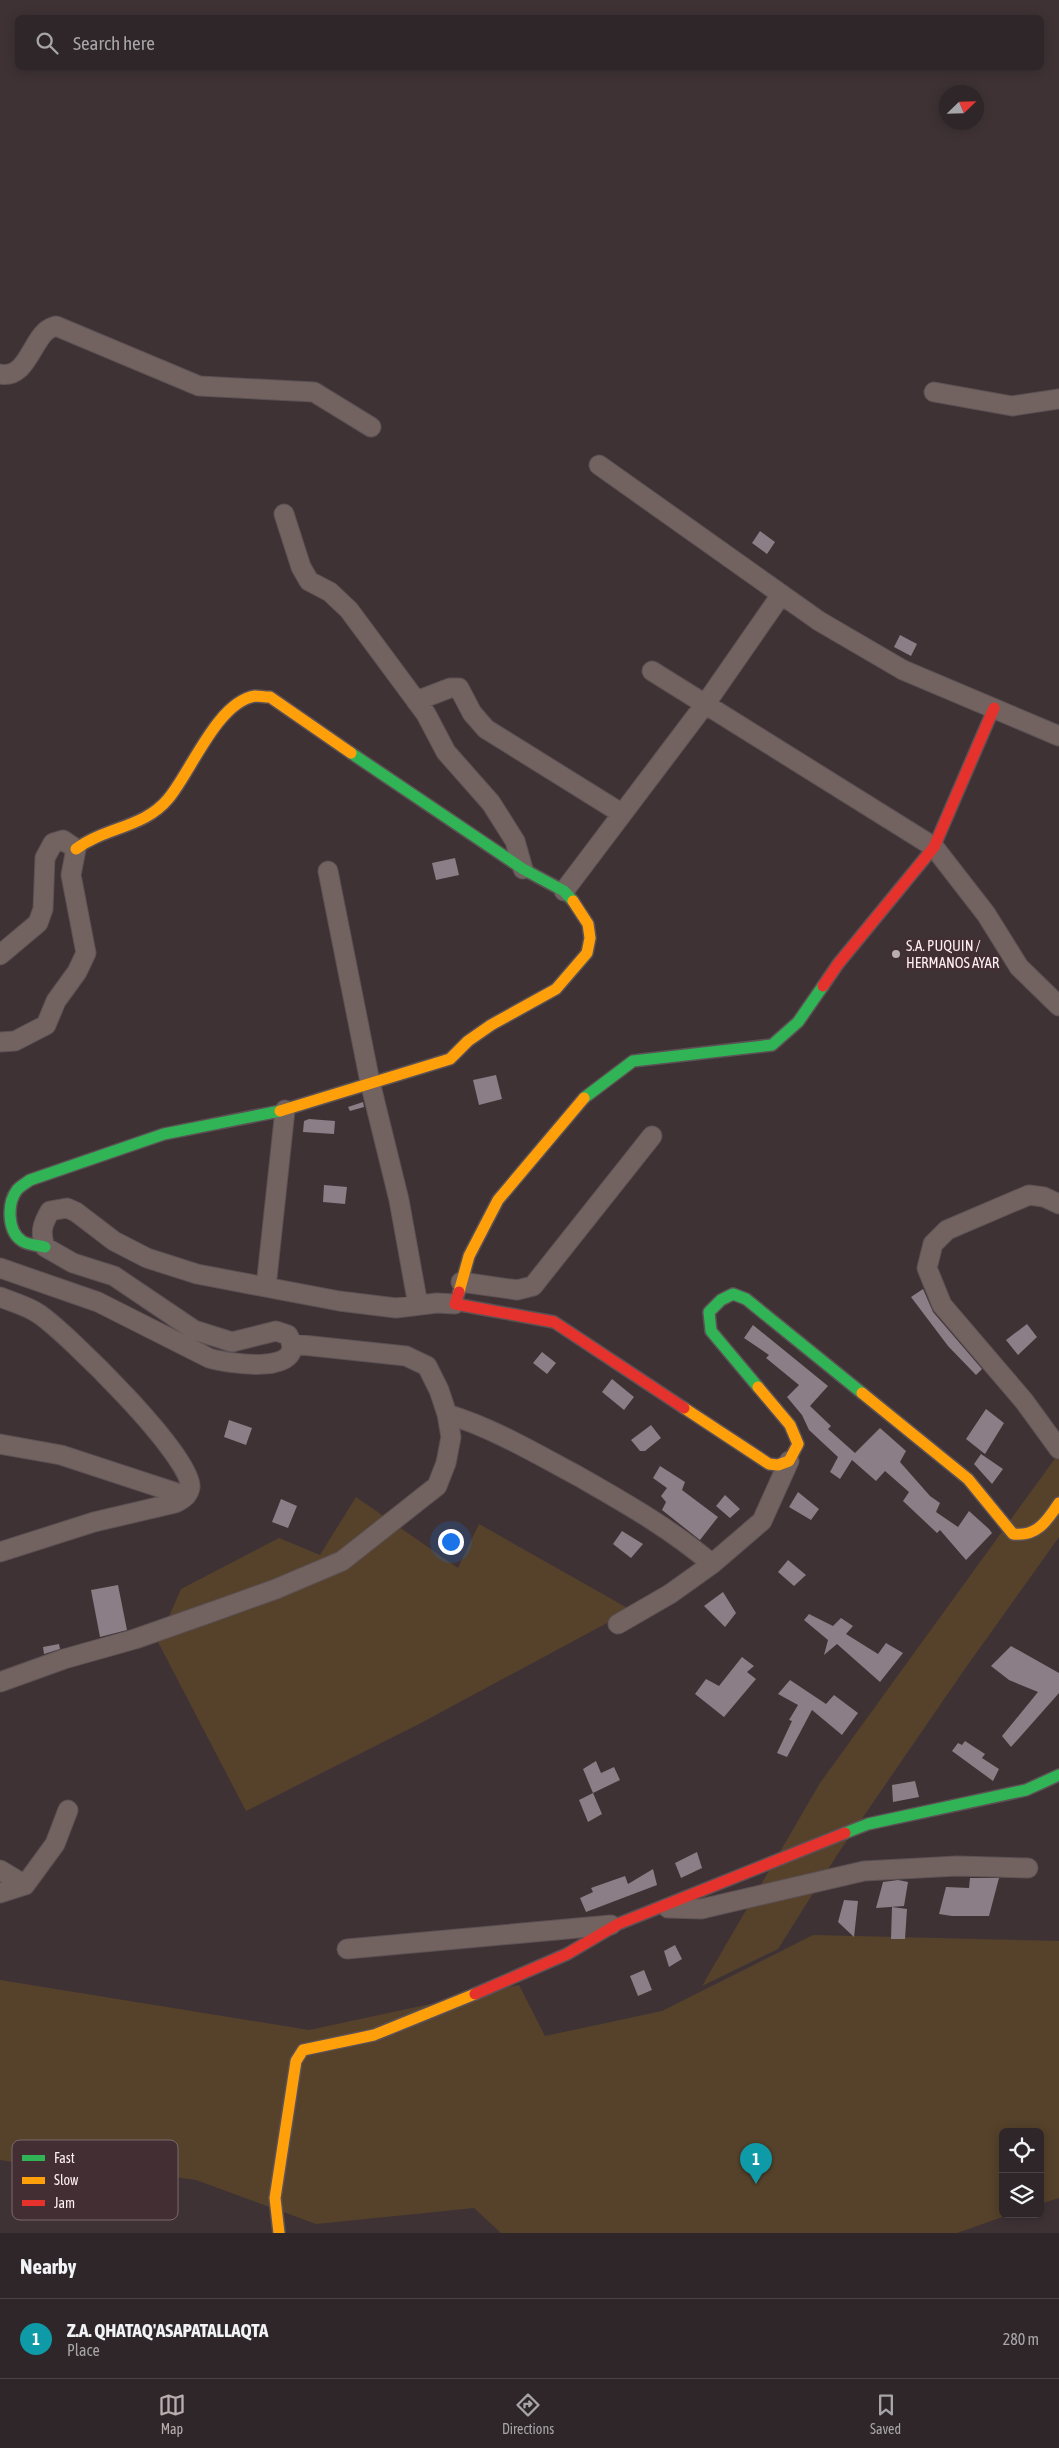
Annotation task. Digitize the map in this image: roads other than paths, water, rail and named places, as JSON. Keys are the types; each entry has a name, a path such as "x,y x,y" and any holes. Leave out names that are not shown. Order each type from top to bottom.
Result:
{"street":[{"path":"0,374 4,375 21,368 45,332 56,326 199,386 314,392 372,427"},
{"path":"934,392 1012,406 1059,399"},
{"path":"599,465 819,621 903,670 1059,736"},
{"path":"284,514 301,567 309,581 330,592 349,610 416,701 446,752 491,803 515,841 523,869"},
{"path":"564,890 706,703 781,595"},
{"path":"652,671 934,847 986,914 1019,967 1059,1006"},
{"path":"416,701 450,688 460,688 472,713 486,729 621,813"},
{"path":"0,1042 15,1040 46,1025 56,1001 77,972 86,954 71,875 76,849 86,841 155,813 176,789 210,736 233,705 249,695 259,694 270,697 523,869 564,890 584,917 590,938 587,953 556,990 491,1025 468,1041 450,1060 370,1082 285,1110 164,1134 30,1180 18,1190 12,1202 10,1214 12,1230 21,1241 45,1247 73,1263 114,1276 194,1330 232,1342 276,1331 288,1335 293,1344 292,1352 283,1360 267,1364 227,1363 209,1358 98,1302 0,1268"},
{"path":"455,1304 469,1256 498,1200 588,1093 633,1061 772,1045 798,1022 838,964 934,847 994,708"},
{"path":"0,955 38,923 43,909 45,858 53,843 63,840 76,849"},
{"path":"328,871 370,1082 399,1200 418,1305"},
{"path":"266,1287 285,1110"},
{"path":"461,1282 517,1290 533,1286 652,1136"},
{"path":"1059,1204 1044,1197 1029,1195 947,1230 933,1244 927,1268 942,1305 1024,1401 1059,1449"},
{"path":"45,1247 40,1233 42,1224 50,1211 67,1208 76,1212 114,1240 147,1258 197,1274 396,1308 418,1305 455,1304 554,1322 769,1464 778,1465 789,1462"},
{"path":"618,1624 670,1594 712,1564 762,1521 798,1444 790,1425 711,1331 709,1312 721,1300 733,1294 746,1299 968,1479 1013,1534 1024,1537 1035,1532 1044,1524 1059,1502"},
{"path":"0,1297 37,1312 74,1342 128,1397 169,1448 189,1479 190,1488 186,1496 175,1503 94,1522 0,1552"},
{"path":"0,1682 64,1658 135,1639 210,1613 276,1589 342,1561 437,1486 450,1450 451,1437 447,1414 428,1366 406,1356 293,1344"},
{"path":"447,1414 476,1423 533,1451 640,1511 683,1539 712,1564"},
{"path":"0,1444 61,1456 186,1496"},
{"path":"278,2233 275,2198 296,2062 303,2050 383,2032 493,1987 567,1954 618,1924 868,1824 1026,1790 1059,1775"},
{"path":"0,1894 25,1885 55,1844 68,1810"},
{"path":"660,1908 701,1909 864,1871 957,1866 1028,1868"},
{"path":"0,1870 25,1885"},
{"path":"347,1949 618,1924"}],"place":[{"name":"S.A. PUQUIN / HERMANOS AYAR","path":"896,954"},
{"name":"Z.A. QHATAQ'ASAPATALLAQTA","path":"756,2184"}]}
